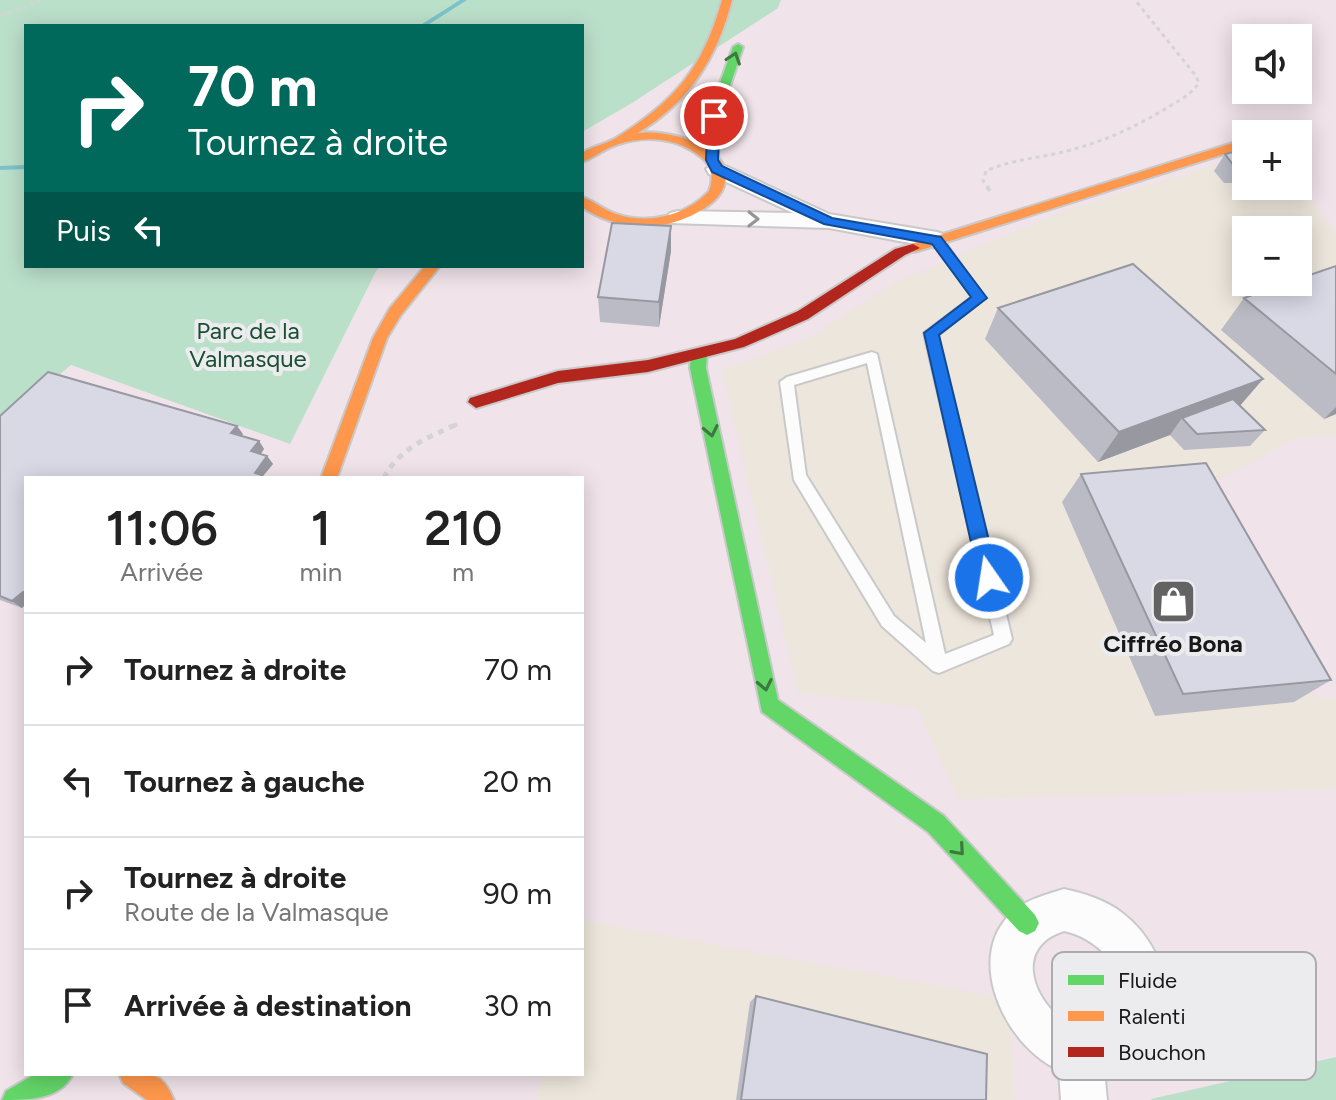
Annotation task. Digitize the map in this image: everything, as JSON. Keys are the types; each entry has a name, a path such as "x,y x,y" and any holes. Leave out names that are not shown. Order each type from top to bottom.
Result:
{"street":[{"path":"584,157 652,122 687,93 706,69 727,0"},
{"path":"678,218 709,201 718,185 714,165 714,116 744,28"},
{"path":"615,140 652,136 676,140 697,148 714,165 829,221"},
{"path":"476,402 558,377 648,366 739,343 803,315 900,252 1232,147"},
{"path":"587,209 635,222 678,218 829,221 937,240"},
{"path":"330,476 380,338 395,312 432,269"},
{"path":"699,354 698,368 769,705 936,824 1027,923"},
{"path":"1052,1043 1032,1023 1016,996 1010,968 1015,943 1027,923 1044,912 1064,910 1086,915 1107,926 1131,952"},
{"path":"20,1096 35,1076"},
{"path":"20,1096 56,1076"},
{"path":"136,1076 156,1087"}],"lane":[{"path":"937,240 979,298 931,333 1003,639 939,665"},
{"path":"872,357 939,665 888,621 799,476 787,382 872,357"}],"path":[{"path":"0,16 40,0"},
{"path":"997,200 983,181 986,171 1000,164 1109,139 1136,128 1194,91 1199,83 1196,76 1135,0"}],"shaded area":[{"path":"0,0 1336,0 1336,1100 0,1100"},
{"path":"1232,159 1232,200 1310,200 1336,233 1336,436 1296,438 1198,491 1315,698 1336,698 1336,789 959,799 917,708 798,692 722,371 809,338 896,282 1064,211"},
{"path":"584,920 1009,999 1015,1100 537,1100 542,1076 584,1076"}],"green space":[{"name":"Parc de la Valmasque","path":"0,0 781,0 778,8 584,131 584,24 24,24 24,268 379,268 290,444 71,365 0,425"},
{"path":"1336,1057 1336,1100 1151,1099 1235,1080 1316,1080 1316,1062"}],"building":[{"path":"612,223 671,226 659,302 598,297"},
{"path":"1133,264 1263,379 1119,432 998,308"},
{"path":"1336,266 1336,374 1244,298 1312,296 1312,274"},
{"path":"48,372 237,426 231,433 259,441 251,451 267,456 255,473 261,476 24,476 24,593 12,601 0,596 0,416"},
{"path":"1233,399 1265,430 1197,434 1182,418"},
{"name":"Ciffréo Bona","path":"1206,463 1331,680 1183,694 1081,474"},
{"path":"756,996 987,1054 986,1100 741,1100"}],"waterway":[{"path":"425,24 464,0"},
{"path":"0,168 24,167"}],"traffic: fast":[{"path":"712,160 714,116 738,47"},
{"path":"699,354 698,368 769,705 936,824 1027,923"},
{"path":"15,1100 57,1076"}],"traffic: slow":[{"path":"622,137 662,111 692,82 713,46 727,0"},
{"path":"584,157 612,142 646,135 663,136 694,146 708,156 719,176 717,188 701,205 670,220 624,221 609,217 584,202"},
{"path":"913,248 1232,147"},
{"path":"330,476 380,338 395,312 431,268"},
{"path":"135,1076 154,1088 161,1100"}],"traffic: jam":[{"path":"476,402 558,377 648,366 739,343 803,315 900,252 913,248"}],"place":[{"name":"Ciffréo Bona","path":"1173,602"}],"route":[{"path":"714,116 712,160 717,169 829,221 937,240 979,298 931,333 989,578"}]}
